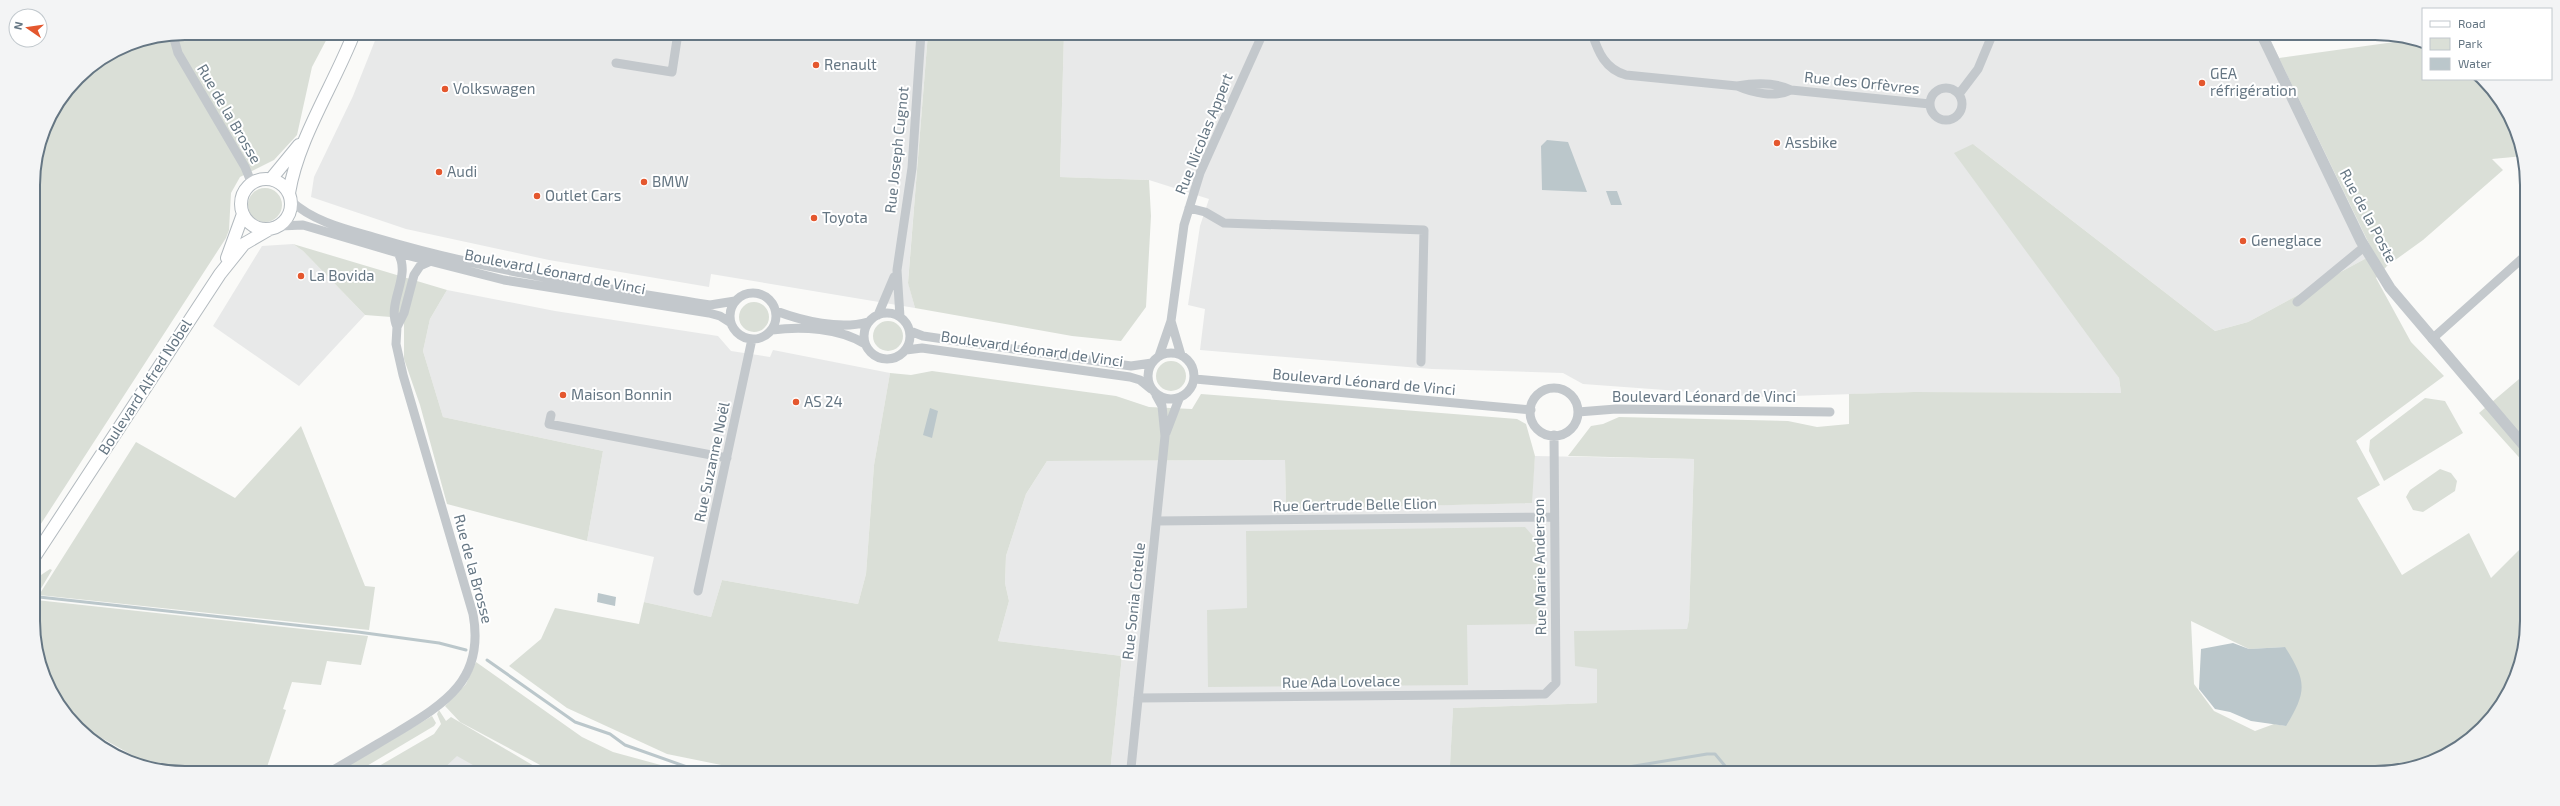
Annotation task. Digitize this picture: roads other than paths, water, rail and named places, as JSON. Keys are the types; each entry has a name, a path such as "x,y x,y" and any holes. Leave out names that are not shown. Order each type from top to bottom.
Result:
{"main road":[{"path":"243,214 253,226 268,230 280,226 289,215 292,174 308,133 335,80 351,40"},
{"path":"220,274 232,247 243,214 242,198 252,184 270,179 308,133"},
{"path":"270,179 278,182 290,197"},
{"name":"Boulevard Alfred Nobel","path":"40,548 220,274 244,244 268,230"}],"street":[{"name":"Rue de la Brosse","path":"174,40 178,53 245,167 252,184"},
{"path":"616,63 672,72 677,40"},
{"name":"Rue Joseph Cugnot","path":"878,315 888,296 897,270 912,168 921,40"},
{"name":"Rue Nicolas Appert","path":"1171,321 1177,269 1190,208 1200,174 1260,40"},
{"name":"Rue des Orfèvres","path":"1595,40 1600,54 1615,71 1626,75 1737,86 1750,92 1782,94 1791,90 1930,104"},
{"path":"1959,94 1951,88 1941,88 1933,94 1930,104 1936,117 1951,119 1961,109 1959,94 1978,69 1990,40"},
{"name":"Rue de la Poste","path":"2263,40 2364,247 2390,288 2520,441"},
{"name":"Boulevard Léonard de Vinci","path":"290,197 307,213 334,225 404,246 506,271 710,305 735,302"},
{"path":"1190,208 1205,212 1224,223 1424,230 1421,362"},
{"name":"Boulevard Léonard de Vinci","path":"280,226 303,225 429,262 504,280 709,313 720,316 731,323"},
{"path":"2297,302 2364,247"},
{"name":"Rue de la Brosse","path":"340,766 420,719 447,700 467,676 475,652 476,632 473,614 403,375 396,344 397,327 393,308 403,266 398,253"},
{"path":"2432,339 2520,260"},
{"name":"Rue de la Brosse","path":"397,327 404,313 414,275 420,266 429,262"},
{"name":"Rue Joseph Cugnot","path":"897,270 900,317"},
{"path":"772,330 776,321 776,311 772,303 758,293 746,294 735,302 730,312 731,323 739,334 752,339 760,338 772,330 791,327 843,334 853,337 865,344 874,356 882,360 891,360 906,350 910,342 910,331 900,317 891,313 878,315 868,322 844,326 792,317 776,311"},
{"path":"1154,392 1170,400 1179,399 1187,394 1195,379 1192,365 1181,355 1171,321"},
{"path":"1165,436 1162,406 1154,392 1148,376 1171,321"},
{"path":"865,344 864,331 868,322"},
{"name":"Boulevard Léonard de Vinci","path":"910,331 923,336 1132,366 1155,360"},
{"name":"Rue Suzanne Noël","path":"698,591 752,339"},
{"name":"Boulevard Léonard de Vinci","path":"906,350 922,348 1130,377 1140,380 1154,392"},
{"path":"1155,360 1166,353 1181,355"},
{"name":"Boulevard Léonard de Vinci","path":"1195,379 1531,410"},
{"path":"1558,388 1570,394 1577,405 1578,412 1571,429 1554,435 1539,430 1532,421 1531,410 1532,404 1540,393 1545,389 1558,388"},
{"path":"1165,436 1179,399"},
{"name":"Boulevard Léonard de Vinci","path":"1578,412 1616,410 1830,412"},
{"path":"552,415 549,424 727,458"},
{"name":"Rue Marie Anderson","path":"1545,694 1556,684 1553,517 1554,435"},
{"name":"Rue Sonia Cotelle","path":"1131,766 1165,436"},
{"name":"Rue Gertrude Belle Elion","path":"1157,521 1553,517"},
{"name":"Rue Ada Lovelace","path":"1138,698 1545,694"}],"water":[{"path":"1547,140 1568,142 1587,192 1542,190 1541,146"},
{"path":"1606,191 1617,191 1622,205 1611,205"},
{"path":"930,408 938,411 932,438 923,435"},
{"path":"598,593 616,597 615,606 597,602"},
{"path":"2233,643 2249,649 2285,647 2301,678 2302,686 2298,704 2286,726 2251,721 2230,712 2215,709 2199,689 2201,649"}],"waterway":[{"path":"40,597 358,632 439,643 466,650"},
{"path":"487,660 575,722 610,734 625,745 684,766"},
{"path":"1634,766 1707,754 1715,754 1725,766"}],"place":[{"name":"Renault","path":"816,65"},
{"name":"GEA réfrigération","path":"2202,83"},
{"name":"Volkswagen","path":"445,89"},
{"name":"Assbike","path":"1777,143"},
{"name":"Audi","path":"439,172"},
{"name":"BMW","path":"644,182"},
{"name":"Outlet Cars","path":"537,196"},
{"name":"Toyota","path":"814,218"},
{"name":"Geneglace","path":"2243,241"},
{"name":"La Bovida","path":"301,276"},
{"name":"Maison Bonnin","path":"563,395"},
{"name":"AS 24","path":"796,402"}]}
